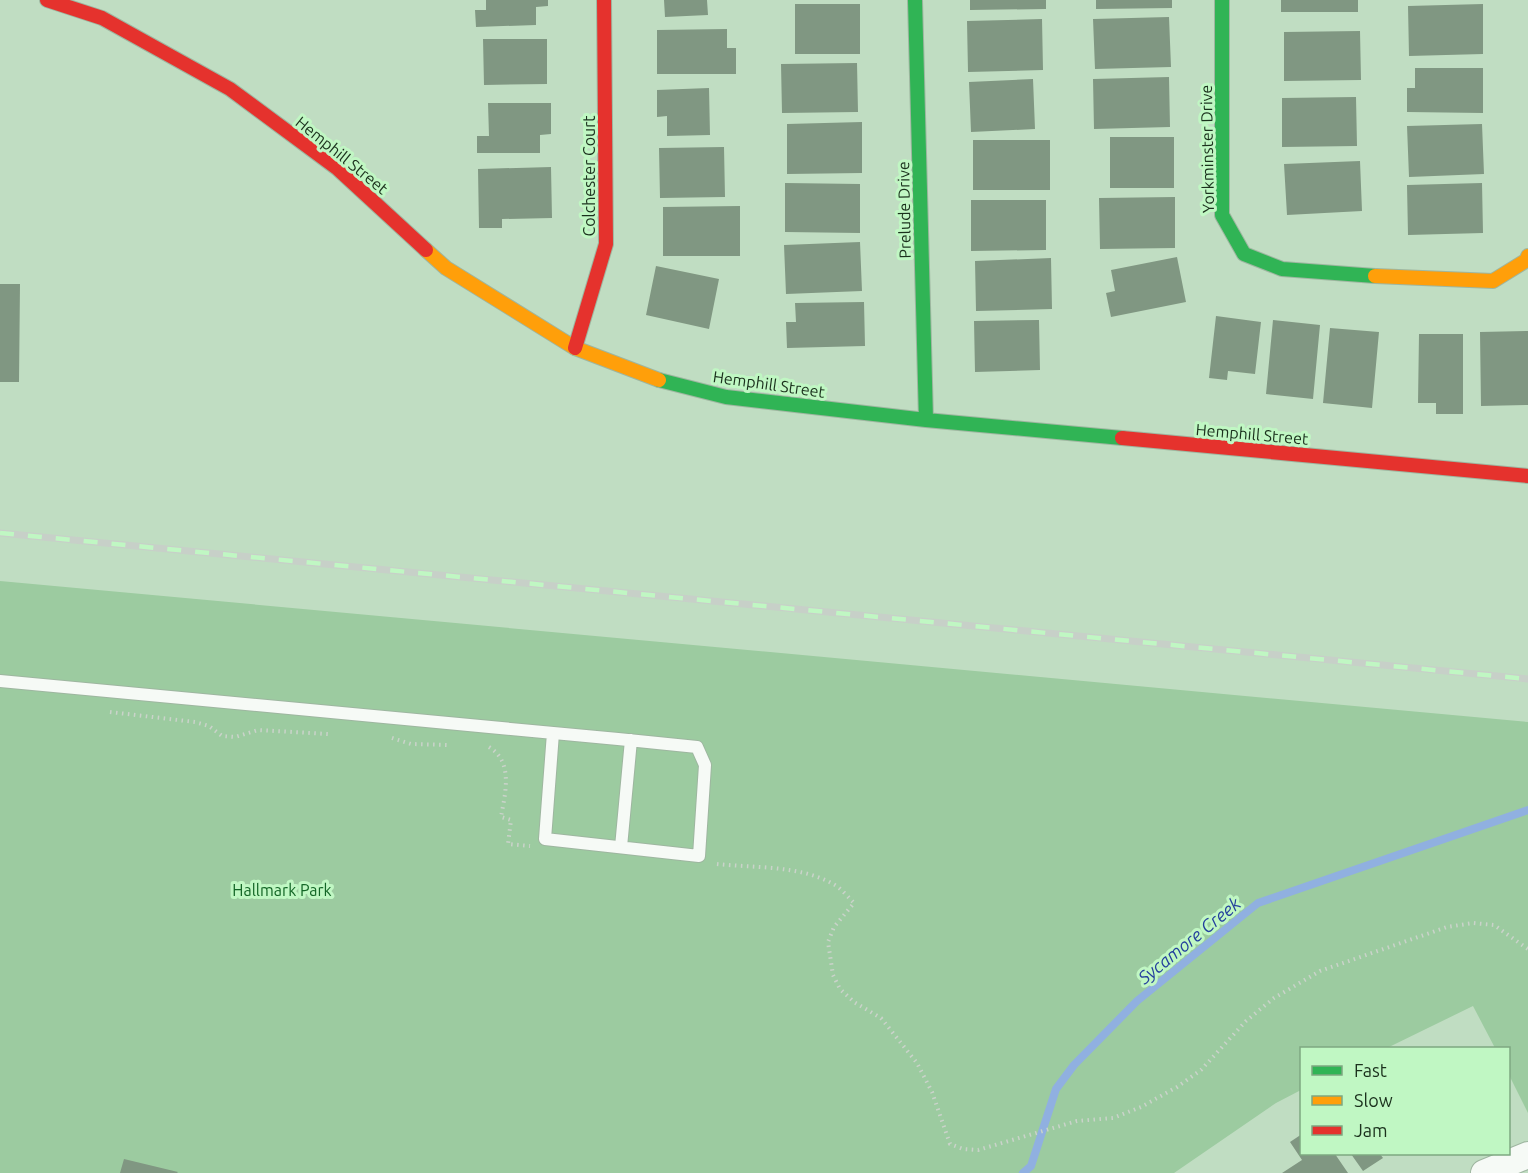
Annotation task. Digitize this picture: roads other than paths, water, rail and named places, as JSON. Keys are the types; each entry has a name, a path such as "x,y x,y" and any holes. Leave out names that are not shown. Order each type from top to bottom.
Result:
{"street":[{"name":"Hemphill Street","path":"47,0 102,18 230,89 338,169 446,268 575,348 650,378 726,397 926,420 1528,476"},
{"name":"Colchester Court","path":"575,348 606,244 604,0"},
{"name":"Prelude Drive","path":"915,0 926,420"},
{"name":"Yorkminster Drive","path":"1222,0 1222,215 1244,254 1282,269 1387,277 1494,281 1527,260 1528,256"},
{"path":"1484,1173 1528,1155"}],"lane":[{"path":"0,681 631,740 697,747 705,765 699,856 545,839 554,733"},
{"path":"621,847 631,740"}],"waterway":[{"name":"Sycamore Creek","path":"1023,1173 1031,1166 1056,1089 1074,1065 1137,1001 1258,903 1528,810"}],"railway":[{"path":"0,533 1528,679"}],"park label":[{"name":"Hallmark Park","path":"282,890"}]}
